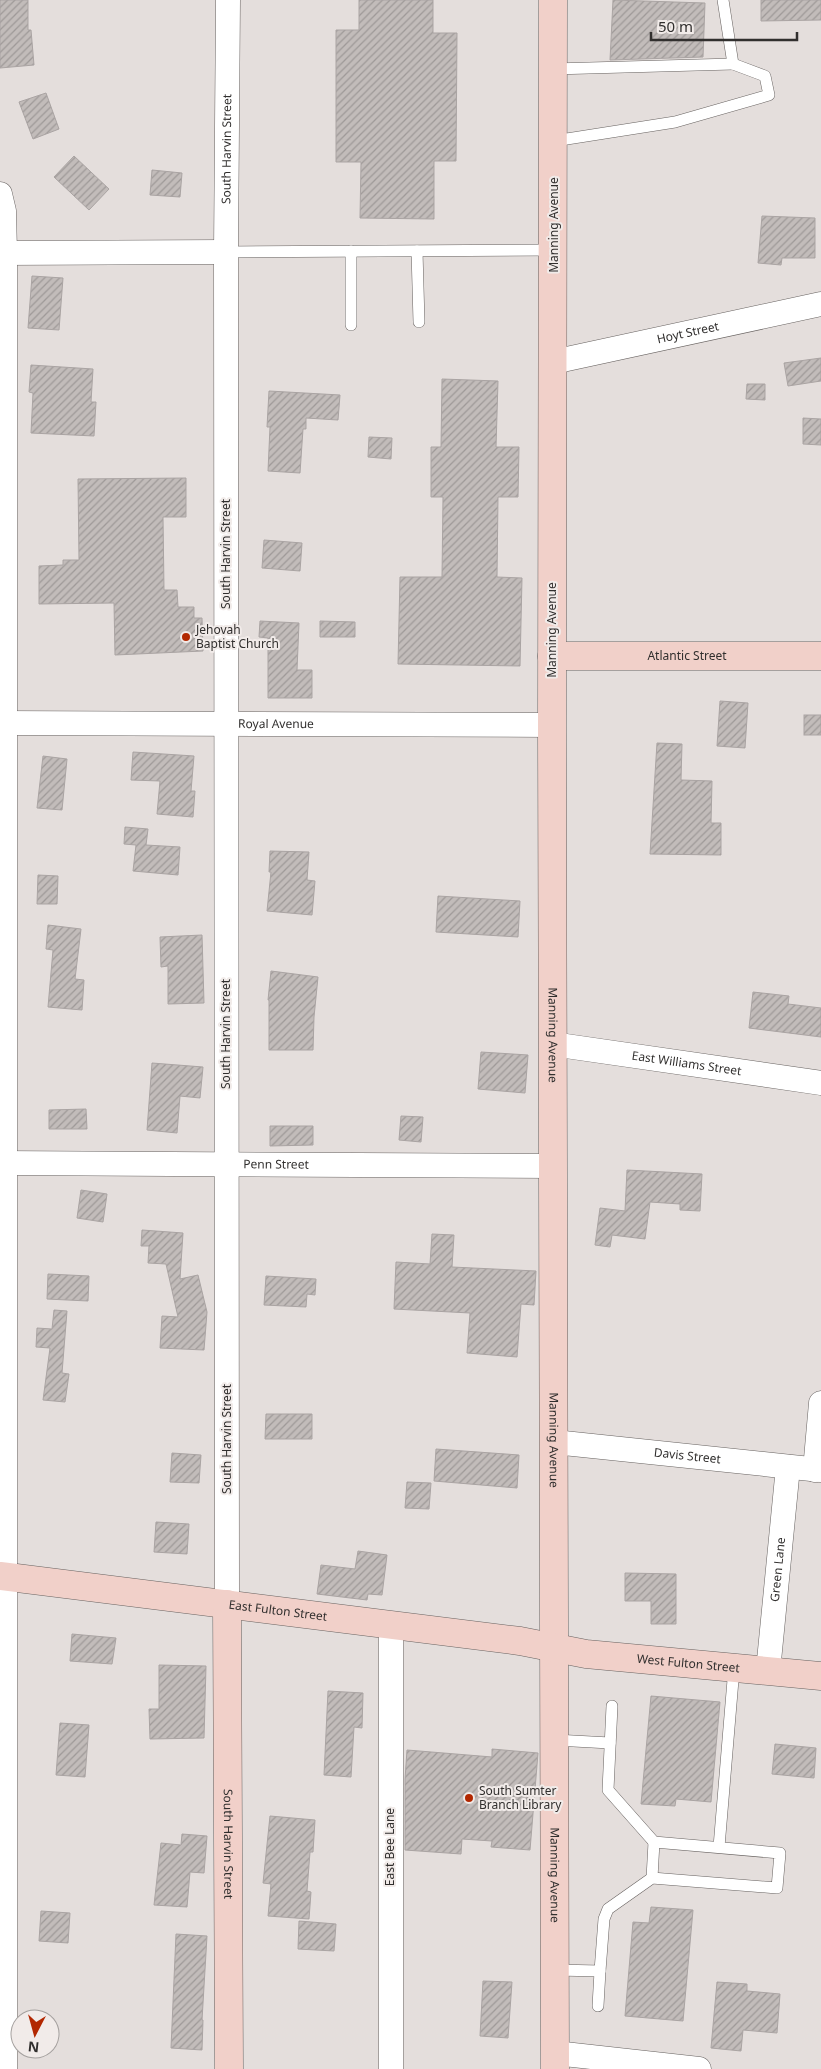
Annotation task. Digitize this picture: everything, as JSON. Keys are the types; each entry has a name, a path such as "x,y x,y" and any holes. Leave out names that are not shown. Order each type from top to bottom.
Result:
{"main road":[{"name":"Manning Avenue","path":"553,0 552,1044 555,2061"},
{"name":"Atlantic Street","path":"552,656 821,656"},
{"name":"East Fulton Street","path":"3,1577 392,1624 520,1641 554,1648"},
{"name":"South Harvin Street","path":"227,1604 229,2069"},
{"name":"West Fulton Street","path":"554,1648 586,1654 821,1676"}],"street":[{"name":"South Harvin Street","path":"227,1604 226,252 228,0"},
{"path":"0,194 4,211 2,253 2,1163 5,2069"},
{"path":"2,253 226,252"},
{"name":"Hoyt Street","path":"553,362 821,304"},
{"name":"Royal Avenue","path":"2,723 552,725"},
{"name":"East Williams Street","path":"552,1044 821,1083"},
{"name":"Penn Street","path":"2,1163 553,1166"},
{"path":"818,1470 821,1403"},
{"name":"Davis Street","path":"554,1442 818,1470"},
{"name":"Green Lane","path":"768,1671 788,1467"},
{"name":"East Bee Lane","path":"391,2069 392,1624"},
{"path":"555,2061 699,2069"}],"lane":[{"path":"723,0 733,64"},
{"path":"553,69 733,64 765,76 769,95 675,122 554,141"},
{"path":"226,252 554,250"},
{"path":"351,251 351,325"},
{"path":"417,251 419,322"},
{"path":"719,1847 734,1668"},
{"path":"598,2006 604,1919 608,1909 652,1878 777,1888 780,1853 654,1842 608,1790 612,1706"},
{"path":"555,1740 610,1743"},
{"path":"652,1878 654,1842"},
{"path":"555,1970 600,1972"}],"building":[{"path":"0,0 28,0 28,30 31,30 34,65 0,68"},
{"path":"359,0 433,0 433,33 457,33 456,161 434,161 434,219 360,218 361,162 336,162 336,30 359,30"},
{"path":"613,0 705,3 703,57 610,60"},
{"path":"761,0 821,0 821,20 761,21"},
{"path":"46,93 59,129 33,139 19,102"},
{"path":"74,156 109,189 89,210 54,177"},
{"path":"152,170 182,173 180,197 150,195"},
{"path":"762,216 815,218 815,258 782,258 781,265 758,263"},
{"path":"32,276 63,278 59,330 28,328"},
{"path":"821,358 821,381 788,386 784,363"},
{"path":"31,365 93,369 91,402 96,402 94,436 31,433 33,393 29,392"},
{"path":"442,379 498,381 496,447 519,447 518,497 498,497 497,577 522,578 520,666 398,664 400,577 442,577 443,497 431,497 431,447 441,447"},
{"path":"747,384 765,384 765,400 746,399"},
{"path":"269,391 340,395 338,420 306,418 306,429 303,429 300,473 268,471 270,427 267,427"},
{"path":"803,418 821,419 821,445 803,444"},
{"path":"369,437 392,438 391,459 368,457"},
{"path":"186,478 186,517 163,517 164,590 177,590 178,607 194,607 194,618 202,618 203,651 115,655 114,603 39,604 39,566 63,565 63,560 79,560 78,479"},
{"path":"264,540 302,543 300,571 262,568"},
{"path":"260,621 299,623 297,670 312,670 312,698 268,698 268,638 259,637"},
{"path":"320,621 355,622 355,637 320,637"},
{"path":"720,701 748,703 745,748 717,746"},
{"path":"804,715 821,715 821,735 804,735"},
{"path":"657,743 682,744 681,780 712,781 711,823 721,823 721,855 650,854"},
{"path":"133,752 194,756 191,791 195,791 193,817 157,814 160,781 131,780"},
{"path":"43,756 67,759 62,810 37,808"},
{"path":"125,827 148,829 146,845 180,847 178,875 133,871 136,845 124,844"},
{"path":"270,851 309,852 307,880 315,881 312,915 267,911 271,872 269,872"},
{"path":"38,875 58,876 57,904 37,904"},
{"path":"438,896 520,901 518,937 436,932"},
{"path":"48,925 81,929 75,979 84,980 82,1010 48,1007 53,950 46,949"},
{"path":"202,935 204,1003 168,1004 168,966 161,967 160,937"},
{"path":"271,971 318,977 313,1050 269,1050 268,1000"},
{"path":"753,992 789,996 788,1004 821,1008 821,1037 749,1028"},
{"path":"481,1052 528,1055 525,1093 478,1089"},
{"path":"152,1063 203,1067 200,1098 180,1096 177,1133 147,1130"},
{"path":"86,1109 87,1129 49,1129 49,1110"},
{"path":"401,1116 423,1117 421,1142 399,1140"},
{"path":"270,1126 313,1126 313,1145 270,1146"},
{"path":"627,1170 702,1174 700,1211 680,1210 680,1204 650,1202 645,1239 612,1235 610,1247 595,1245 600,1208 625,1211"},
{"path":"81,1190 107,1194 103,1222 77,1218"},
{"path":"142,1230 183,1233 180,1279 198,1275 207,1312 204,1350 160,1348 162,1316 178,1317 166,1264 148,1263 149,1246 141,1246"},
{"path":"432,1234 454,1235 452,1267 536,1271 534,1305 521,1304 517,1357 467,1353 470,1313 394,1309 396,1262 430,1264"},
{"path":"48,1274 89,1276 88,1301 47,1299"},
{"path":"266,1276 316,1279 315,1295 307,1294 306,1307 264,1305"},
{"path":"54,1310 67,1311 62,1373 69,1374 65,1402 43,1400 50,1348 36,1347 37,1328 52,1329"},
{"path":"266,1414 312,1414 312,1439 265,1439"},
{"path":"436,1449 519,1455 517,1488 434,1481"},
{"path":"172,1453 201,1455 199,1483 170,1482"},
{"path":"407,1482 431,1483 429,1509 405,1508"},
{"path":"156,1522 189,1524 187,1554 154,1552"},
{"path":"358,1551 387,1555 382,1595 368,1594 367,1600 317,1594 321,1565 355,1569"},
{"path":"625,1573 676,1574 676,1624 651,1624 651,1601 625,1601"},
{"path":"72,1634 116,1638 112,1664 70,1661"},
{"path":"159,1665 206,1666 204,1738 150,1739 149,1709 159,1709"},
{"path":"328,1691 363,1693 362,1728 354,1727 351,1777 324,1775"},
{"path":"651,1696 720,1702 711,1802 676,1799 675,1806 641,1804"},
{"path":"60,1723 89,1725 85,1777 56,1775"},
{"path":"775,1744 816,1748 814,1778 772,1774"},
{"name":"South Sumter Branch Library","path":"492,1749 538,1753 530,1850 491,1847 492,1841 462,1839 461,1854 405,1850 407,1750 492,1757"},
{"path":"270,1816 315,1820 313,1852 310,1852 307,1891 311,1892 309,1919 268,1916 271,1884 263,1883"},
{"path":"182,1834 207,1836 204,1873 190,1872 187,1907 154,1905 161,1843 181,1845"},
{"path":"651,1907 693,1910 683,2021 625,2016 633,1922 649,1923"},
{"path":"41,1911 70,1913 68,1943 39,1941"},
{"path":"299,1921 336,1924 334,1951 298,1949"},
{"path":"176,1934 207,1936 202,2050 171,2048"},
{"path":"483,1981 512,1982 508,2038 480,2036"},
{"path":"717,1982 747,1984 747,1991 780,1994 777,2033 743,2030 741,2051 711,2048"}],"place":[{"name":"Jehovah Baptist Church","path":"186,637"},
{"name":"South Sumter Branch Library","path":"469,1798"}]}
